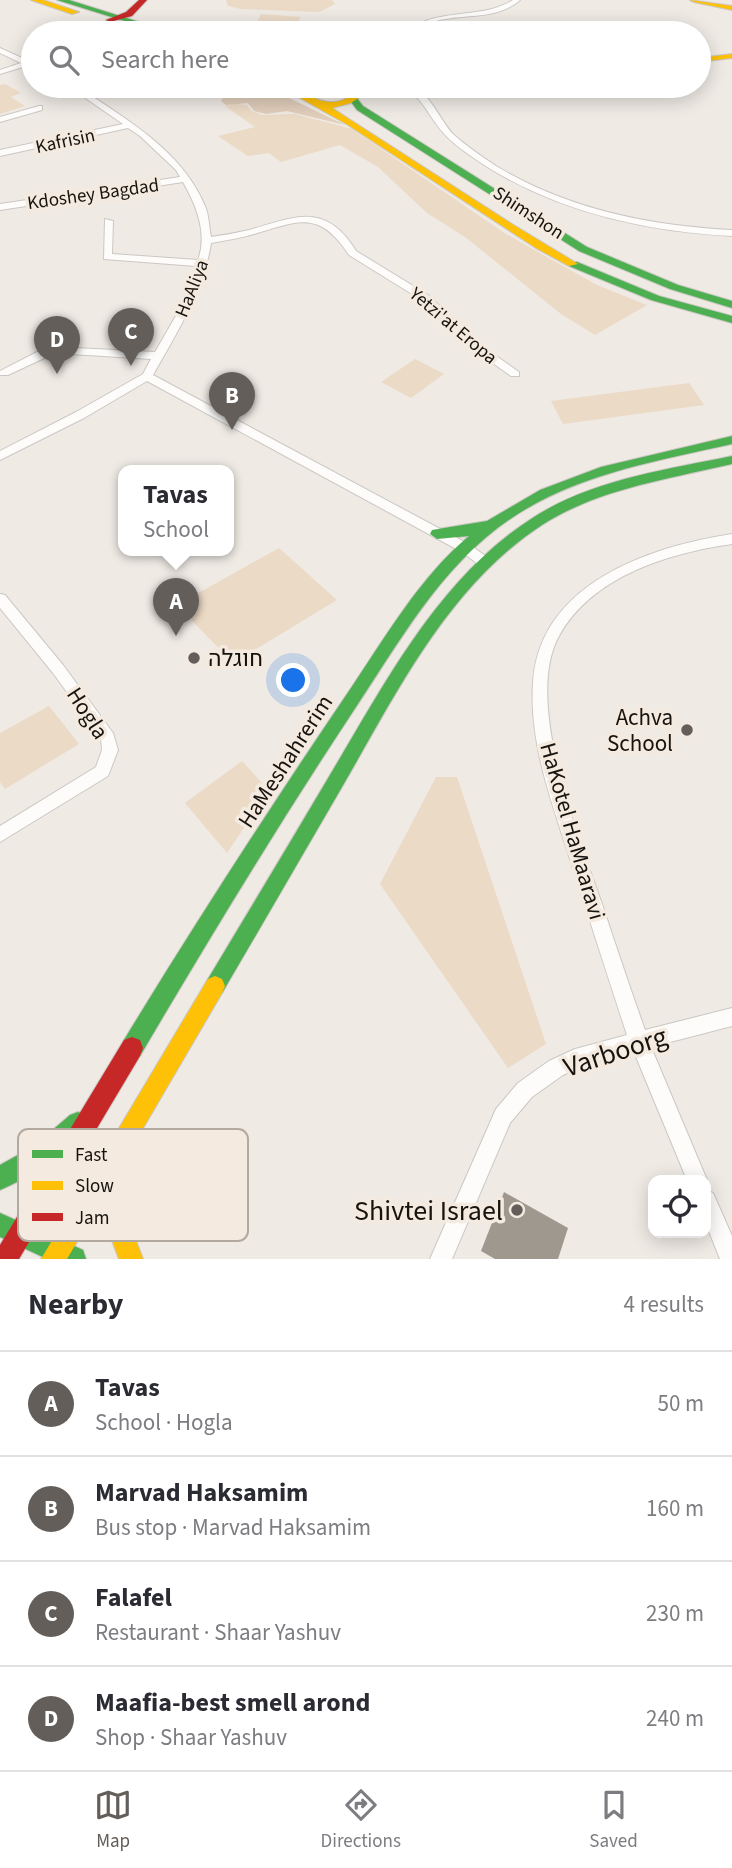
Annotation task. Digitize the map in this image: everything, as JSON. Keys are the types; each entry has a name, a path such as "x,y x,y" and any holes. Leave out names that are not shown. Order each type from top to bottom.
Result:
{"main road":[{"path":"35,0 124,21"},
{"path":"61,0 118,21"},
{"path":"694,0 732,8"},
{"path":"112,18 139,3"},
{"path":"711,59 732,56"},
{"name":"Shimshon","path":"307,98 377,136 535,243 574,264 661,300 732,320"},
{"path":"312,98 313,101 339,104 345,98"},
{"name":"Shimshon","path":"353,98 360,108 556,235 631,271 732,305"},
{"name":"HaMeshahrerim","path":"84,1129 289,792 427,593 465,548 490,526 540,496 579,478 732,440"},
{"path":"128,1129 409,659 486,563 511,541 544,519 595,494 732,460"},
{"path":"437,534 490,526"},
{"path":"72,1129 100,1102"},
{"path":"0,1178 18,1170"},
{"path":"0,1225 18,1235"},
{"name":"HaMeshahrerim","path":"5,1259 18,1238"},
{"path":"28,1241 55,1255 74,1259"},
{"path":"122,1241 131,1259"}],"street":[{"path":"429,21 497,10 517,0"},
{"path":"0,50 21,60"},
{"path":"0,72 21,67"},
{"name":"HaAliya","path":"0,456 80,415 147,376 182,314 202,263 207,241 201,207 186,179 156,144 90,98"},
{"path":"429,98 430,111 452,137 484,162 526,184 626,221 681,231 732,233"},
{"name":"Kafrisin","path":"0,120 39,108"},
{"name":"Kafrisin","path":"0,153 130,125"},
{"name":"Kdoshey Bagdad","path":"0,206 186,179"},
{"name":"Yetzi'at Eropa","path":"207,241 297,218 315,219 346,243 352,253 425,297 481,350 515,374"},
{"path":"108,221 107,257 202,263"},
{"path":"4,373 47,351 55,350 160,356"},
{"path":"147,376 465,548 486,563"},
{"name":"HaKotel HaMaaravi","path":"696,1175 639,1041 559,801 546,747 540,698 541,668 554,631 600,584 632,566 673,550 732,538"},
{"name":"Hogla","path":"0,599 108,737 110,750 102,771 0,835"},
{"name":"Varboorg","path":"441,1259 503,1116 525,1090 556,1068 582,1056 732,1017"},
{"path":"711,1212 731,1259"}],"shaded area":[{"path":"226,0 332,0 335,4 319,12 241,9 228,6"},
{"path":"261,14 301,17 298,21 258,21"},
{"path":"5,84 21,93 11,97 25,106 0,114 0,85"},
{"path":"223,98 289,98 345,125 287,111 266,114 254,111 248,103 226,105 221,101"},
{"path":"247,105 251,111 262,115 295,114 352,129 506,234 597,285 647,305 595,335 561,314 465,237 427,213 378,167 340,145 281,162 269,153 248,156 218,136 255,127 225,106"},
{"path":"415,359 444,374 411,398 381,382"},
{"path":"689,383 704,405 563,424 551,401"},
{"path":"279,548 337,600 233,663 177,605"},
{"path":"49,706 79,744 5,789 0,782 0,733"},
{"path":"242,761 262,783 260,804 227,853 185,803"},
{"path":"436,777 457,777 546,1044 508,1068 380,884"}],"building":[{"name":"Shivtei Israel","path":"504,1192 568,1228 558,1259 495,1259 481,1251"}],"traffic: fast":[{"path":"61,0 130,21"},
{"path":"353,99 360,108 583,249 674,287 732,305"},
{"path":"573,264 655,298 732,320"},
{"path":"132,1048 304,772 406,619 452,560 490,526 545,493 606,471 732,440"},
{"path":"215,986 403,669 449,603 476,573 504,545 558,509 606,490 732,460"},
{"path":"437,534 464,532 488,526"},
{"path":"71,1129 78,1123"},
{"path":"0,1178 18,1168"},
{"path":"0,1225 18,1233"},
{"path":"35,1241 74,1259"}],"traffic: slow":[{"path":"35,0 75,12"},
{"path":"694,0 732,8"},
{"path":"711,59 732,56"},
{"path":"307,98 331,105 352,98"},
{"path":"319,104 508,226 573,264"},
{"path":"130,1129 215,986"},
{"path":"53,1259 64,1241"},
{"path":"124,1241 131,1259"}],"traffic: jam":[{"path":"110,20 129,14 143,0"},
{"path":"83,1129 132,1048"},
{"path":"5,1259 18,1237"}],"place":[{"name":"Falafel","path":"131,366"},
{"name":"Maafia-best smell arond","path":"57,374"},
{"name":"Marvad Haksamim","path":"232,430"},
{"name":"Tavas","path":"176,636"},
{"name":"חוגלה","path":"194,658"},
{"name":"Achva School","path":"687,730"},
{"name":"Shivtei Israel","path":"517,1210"}]}
